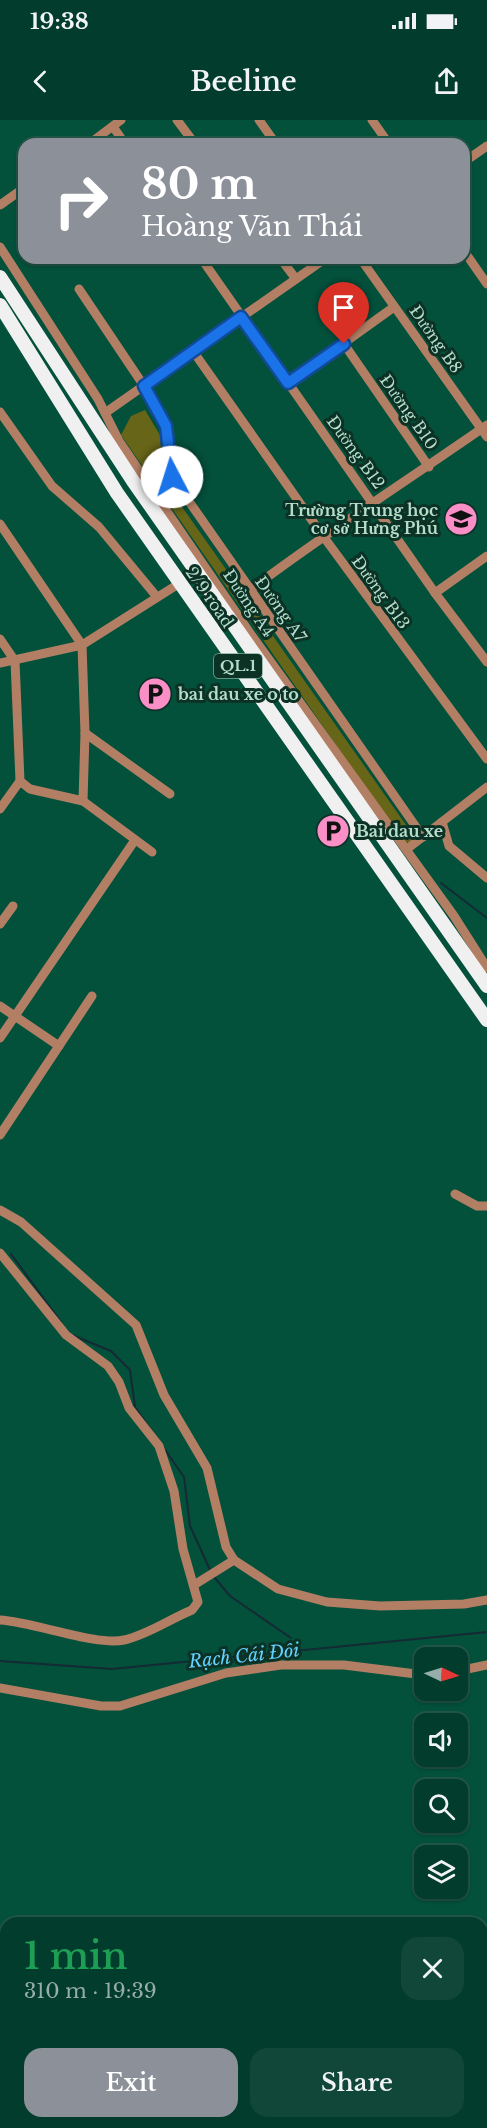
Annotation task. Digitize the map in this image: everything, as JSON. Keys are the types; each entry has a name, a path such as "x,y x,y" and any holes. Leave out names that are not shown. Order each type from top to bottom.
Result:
{"highway":[{"name":"2/9 road","path":"0,277 133,481 487,986"},
{"name":"2/9 road","path":"0,305 117,493 487,1020"}],"street":[{"path":"99,138 121,120"},
{"path":"177,120 190,138"},
{"path":"259,120 272,138"},
{"path":"372,120 385,138"},
{"path":"114,128 120,138"},
{"path":"470,158 486,149"},
{"path":"0,205 18,192"},
{"name":"Đường A4","path":"0,247 105,413 119,441 252,636 407,849 487,968"},
{"path":"470,260 487,284"},
{"name":"Đường B12","path":"205,264 374,502 435,593 487,662"},
{"path":"285,264 296,279"},
{"path":"105,413 317,264"},
{"name":"Đường B8","path":"364,264 485,430"},
{"name":"Đường A7","path":"79,289 144,386 166,426 172,477 423,837"},
{"path":"288,383 394,307"},
{"name":"Đường B10","path":"344,344 429,466"},
{"name":"Đường B13","path":"193,351 322,536 487,759"},
{"path":"0,412 52,486 99,527 157,597"},
{"path":"0,433 9,426"},
{"path":"250,590 322,536 485,430"},
{"path":"0,524 82,645 85,733 82,801"},
{"path":"435,593 487,556"},
{"path":"0,663 82,645 180,583"},
{"path":"0,639 15,661 20,781 0,809"},
{"path":"85,733 170,794"},
{"path":"20,781 30,789 82,801 152,852"},
{"path":"407,849 487,787"},
{"path":"442,822 449,846 487,878"},
{"path":"0,1038 135,840"},
{"path":"0,924 13,906"},
{"path":"0,1135 92,996"},
{"path":"0,1006 59,1046"},
{"path":"455,1194 477,1206 487,1206"},
{"path":"0,1210 21,1222 136,1325 164,1395 207,1468 226,1547 234,1560 278,1589 327,1602 380,1606 464,1604 487,1600"},
{"path":"0,1253 66,1335 108,1366 134,1415 159,1446 174,1491 183,1549 198,1602 192,1610 121,1641 105,1641 20,1621 0,1620"},
{"path":"194,1585 234,1560"},
{"path":"0,1688 101,1706 120,1706 226,1673 281,1665 344,1665 414,1674"},
{"path":"468,1669 487,1665"}],"shaded area":[{"path":"145,410 160,435 163,477 166,484 413,835 411,842 404,843 121,435 131,416"}],"waterway":[{"path":"441,883 487,918"},
{"path":"11,1254 61,1322"},
{"path":"72,1335 111,1351 130,1370 135,1407 184,1477 190,1526 211,1572"},
{"path":"214,1577 230,1596 291,1638"},
{"name":"Rạch Cái Đôi","path":"0,1661 112,1669 487,1632"}],"place":[{"name":"Trường Trung học cơ sở Hưng Phú","path":"461,519"},
{"name":"bai dau xe o to","path":"155,694"},
{"name":"Bai dau xe","path":"333,831"}],"route":[{"path":"172,477 169,436 166,426 144,386 241,317 288,383 344,344"}]}
